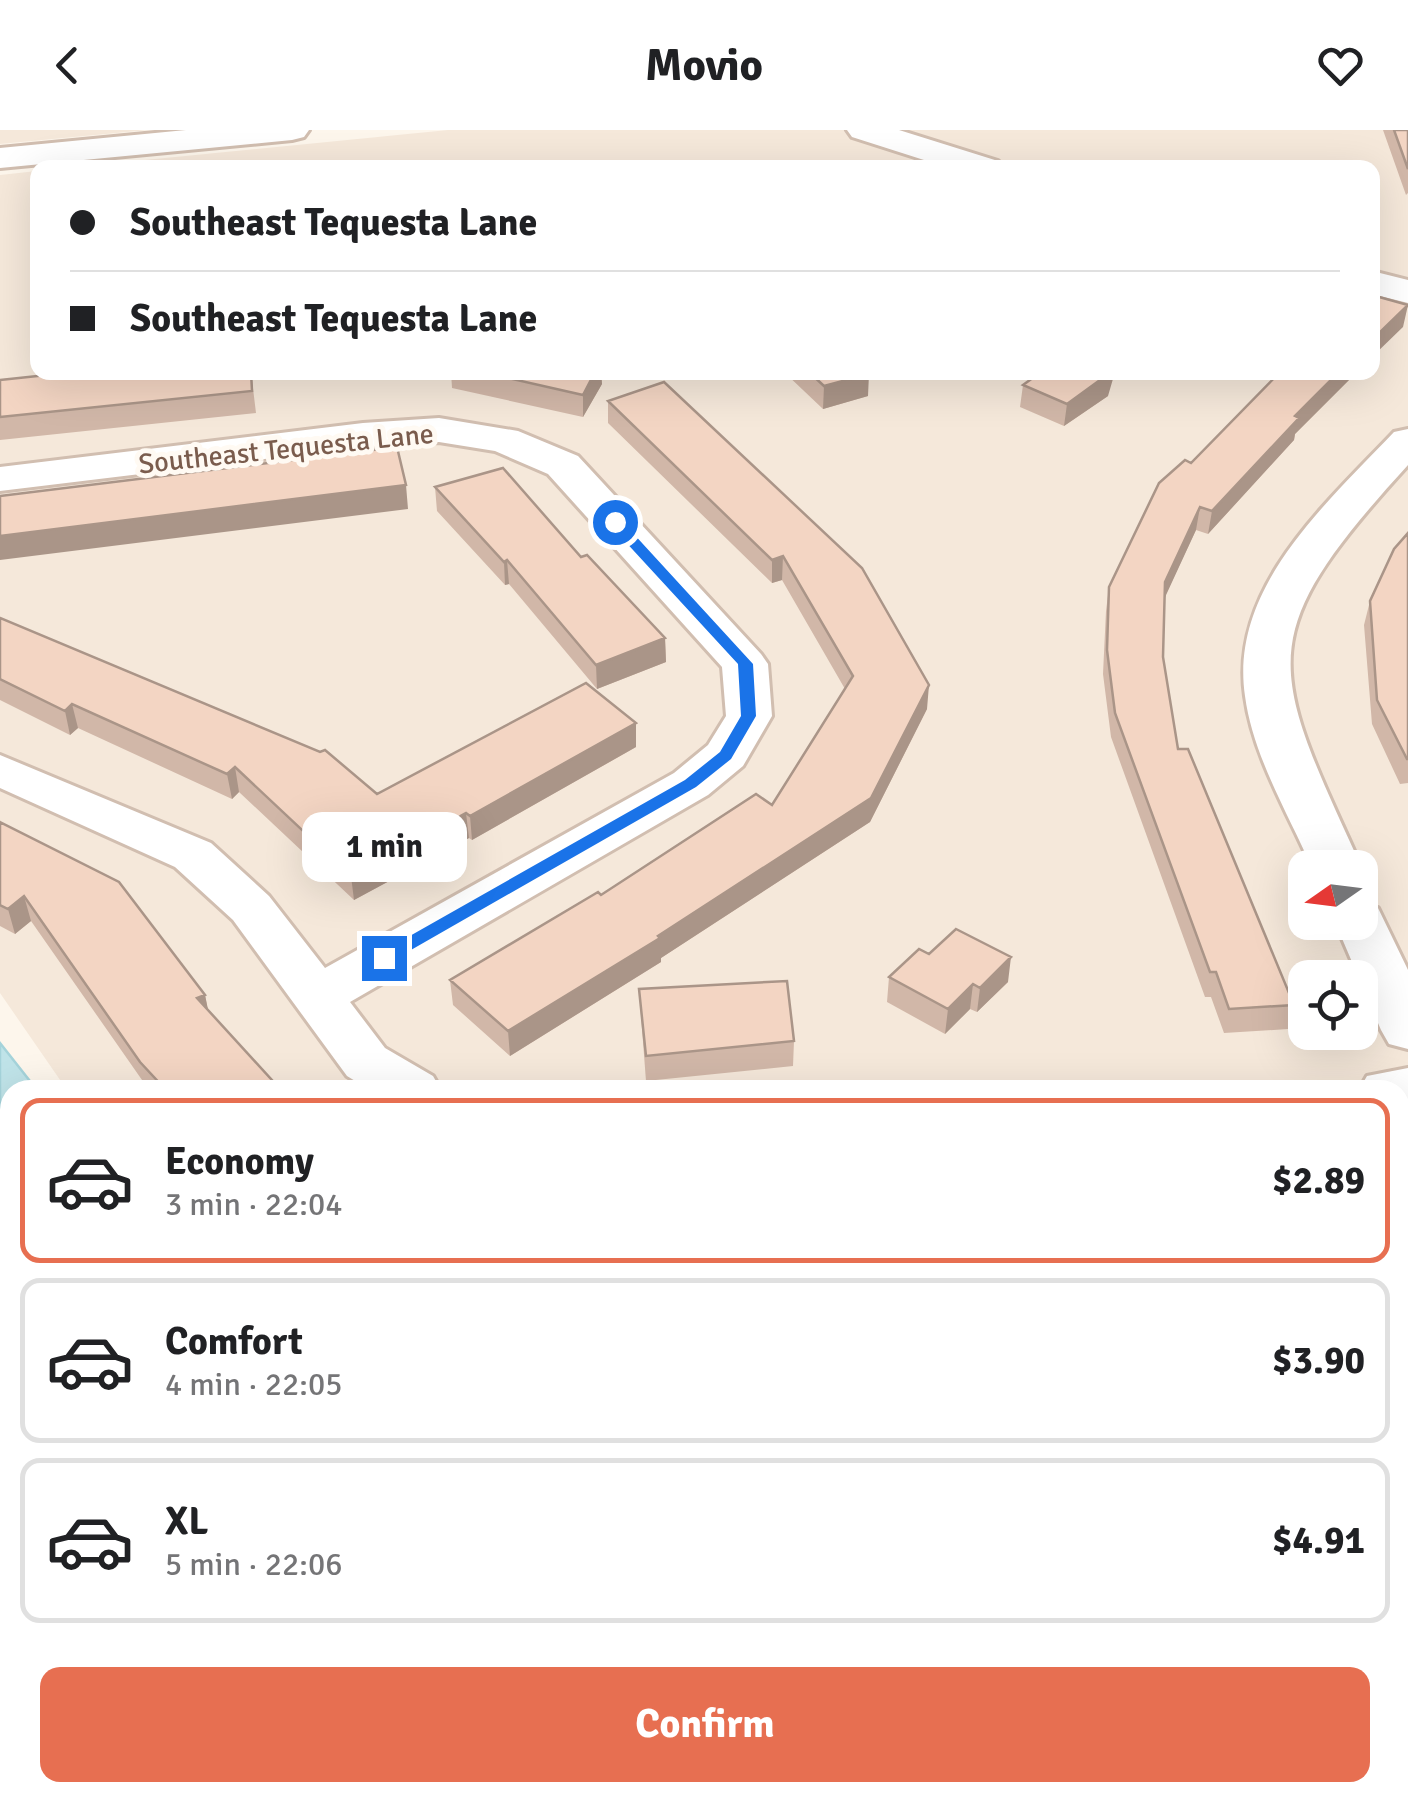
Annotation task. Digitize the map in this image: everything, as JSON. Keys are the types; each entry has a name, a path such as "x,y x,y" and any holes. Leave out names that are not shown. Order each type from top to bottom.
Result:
{"street":[{"path":"0,158 292,130"},
{"path":"864,130 960,160"},
{"path":"1380,284 1408,292"},
{"name":"Southeast Tequesta Lane","path":"0,479 363,434 438,430 504,440 563,465 746,664 749,716 726,755 691,784 316,997"},
{"path":"1329,850 1267,696 1267,640 1282,593 1335,521 1408,441"},
{"path":"0,770 193,855 251,908 366,1062 396,1080"},
{"path":"1369,940 1408,1030"}],"shaded area":[{"path":"0,130 148,130 0,144"},
{"path":"448,130 1408,130 1408,1080 60,1080 0,993 0,175 30,172 30,380 1380,380 1380,160 145,160"}],"water":[{"path":"0,1043 29,1080 0,1080"}],"building":[{"path":"1394,130 1408,130 1408,169"},
{"path":"1380,297 1408,305 1380,332"},
{"path":"30,377 30,380 251,380 252,391 0,417 0,380"},
{"path":"516,380 591,380 583,395"},
{"path":"818,380 846,380 824,386"},
{"path":"1030,380 1100,380 1067,404 1023,385"},
{"path":"1272,380 1331,380 1212,511 1200,507 1165,582 1163,657 1178,749 1188,749 1288,991 1288,1005 1229,1009 1216,972 1210,972 1115,713 1107,650 1109,587 1159,483 1185,460 1191,463"},
{"path":"664,382 862,568 929,685 871,798 660,938 508,1031 450,980 598,892 601,895 756,794 772,805 853,676 783,556 772,560 608,401"},
{"path":"397,447 406,485 0,536 0,496"},
{"path":"503,468 581,557 587,555 665,638 596,665 507,560 504,562 435,487"},
{"path":"1408,533 1407,759 1377,700 1370,601 1394,549"},
{"path":"0,618 320,752 325,750 377,794 586,683 636,723 470,816 466,813 351,876 235,767 227,774 72,704 65,711 0,679"},
{"path":"0,822 119,882 205,995 197,998 272,1080 157,1080 140,1062 24,896 8,909 0,905"},
{"path":"956,929 1011,957 980,988 973,984 948,1009 889,977 919,949 929,954"},
{"path":"787,981 794,1041 646,1056 639,989"}],"route":[{"path":"384,958 691,784 726,755 749,716 746,664 615,522"}]}
